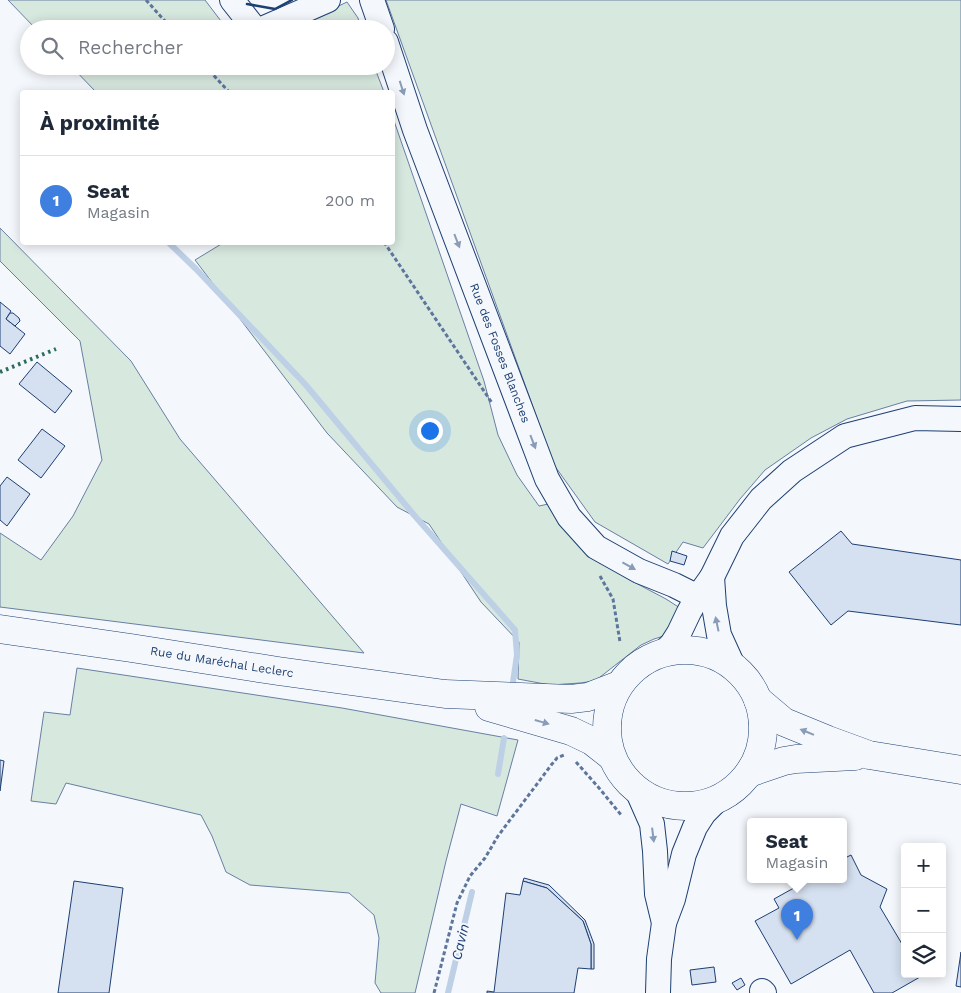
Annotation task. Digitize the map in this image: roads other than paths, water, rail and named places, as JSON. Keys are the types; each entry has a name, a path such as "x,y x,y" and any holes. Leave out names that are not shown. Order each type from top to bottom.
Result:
{"main road":[{"name":"Rue du Maréchal Leclerc","path":"0,629 445,694 571,699 588,697 620,685"},
{"path":"696,650 721,658 734,668 743,675 757,696 763,720 762,745 753,768 737,788 716,801 691,807 666,805 643,796 624,779 611,756 606,729 610,702 623,679 644,661 668,651 696,650"},
{"name":"Rue du Maréchal Leclerc","path":"445,694 571,731 592,741 611,756"},
{"path":"758,700 784,722 870,755 961,770"},
{"path":"748,773 796,759 870,755"}],"street":[{"path":"232,0 248,20"},
{"path":"282,20 328,0"},
{"path":"372,0 379,20"},
{"name":"Rue des Fosses Blanches","path":"395,68 416,130 547,478 569,517 596,547 639,572 674,585 697,598"},
{"path":"663,653 679,633 697,598 712,577 732,536 761,500 792,471 845,436 915,418 961,419"},
{"path":"712,577 718,628 734,668"},
{"path":"637,790 652,824 657,894 664,923"},
{"path":"658,993 659,959 664,923 673,899 684,854 695,827 704,813 716,801"}],"waterway":[{"path":"171,245 305,384 414,515 515,630 517,655 513,682"},
{"name":"Cavin","path":"498,774 504,738"},
{"name":"Cavin","path":"448,993 472,892"}],"place":[{"name":"Seat","path":"797,940"}]}
